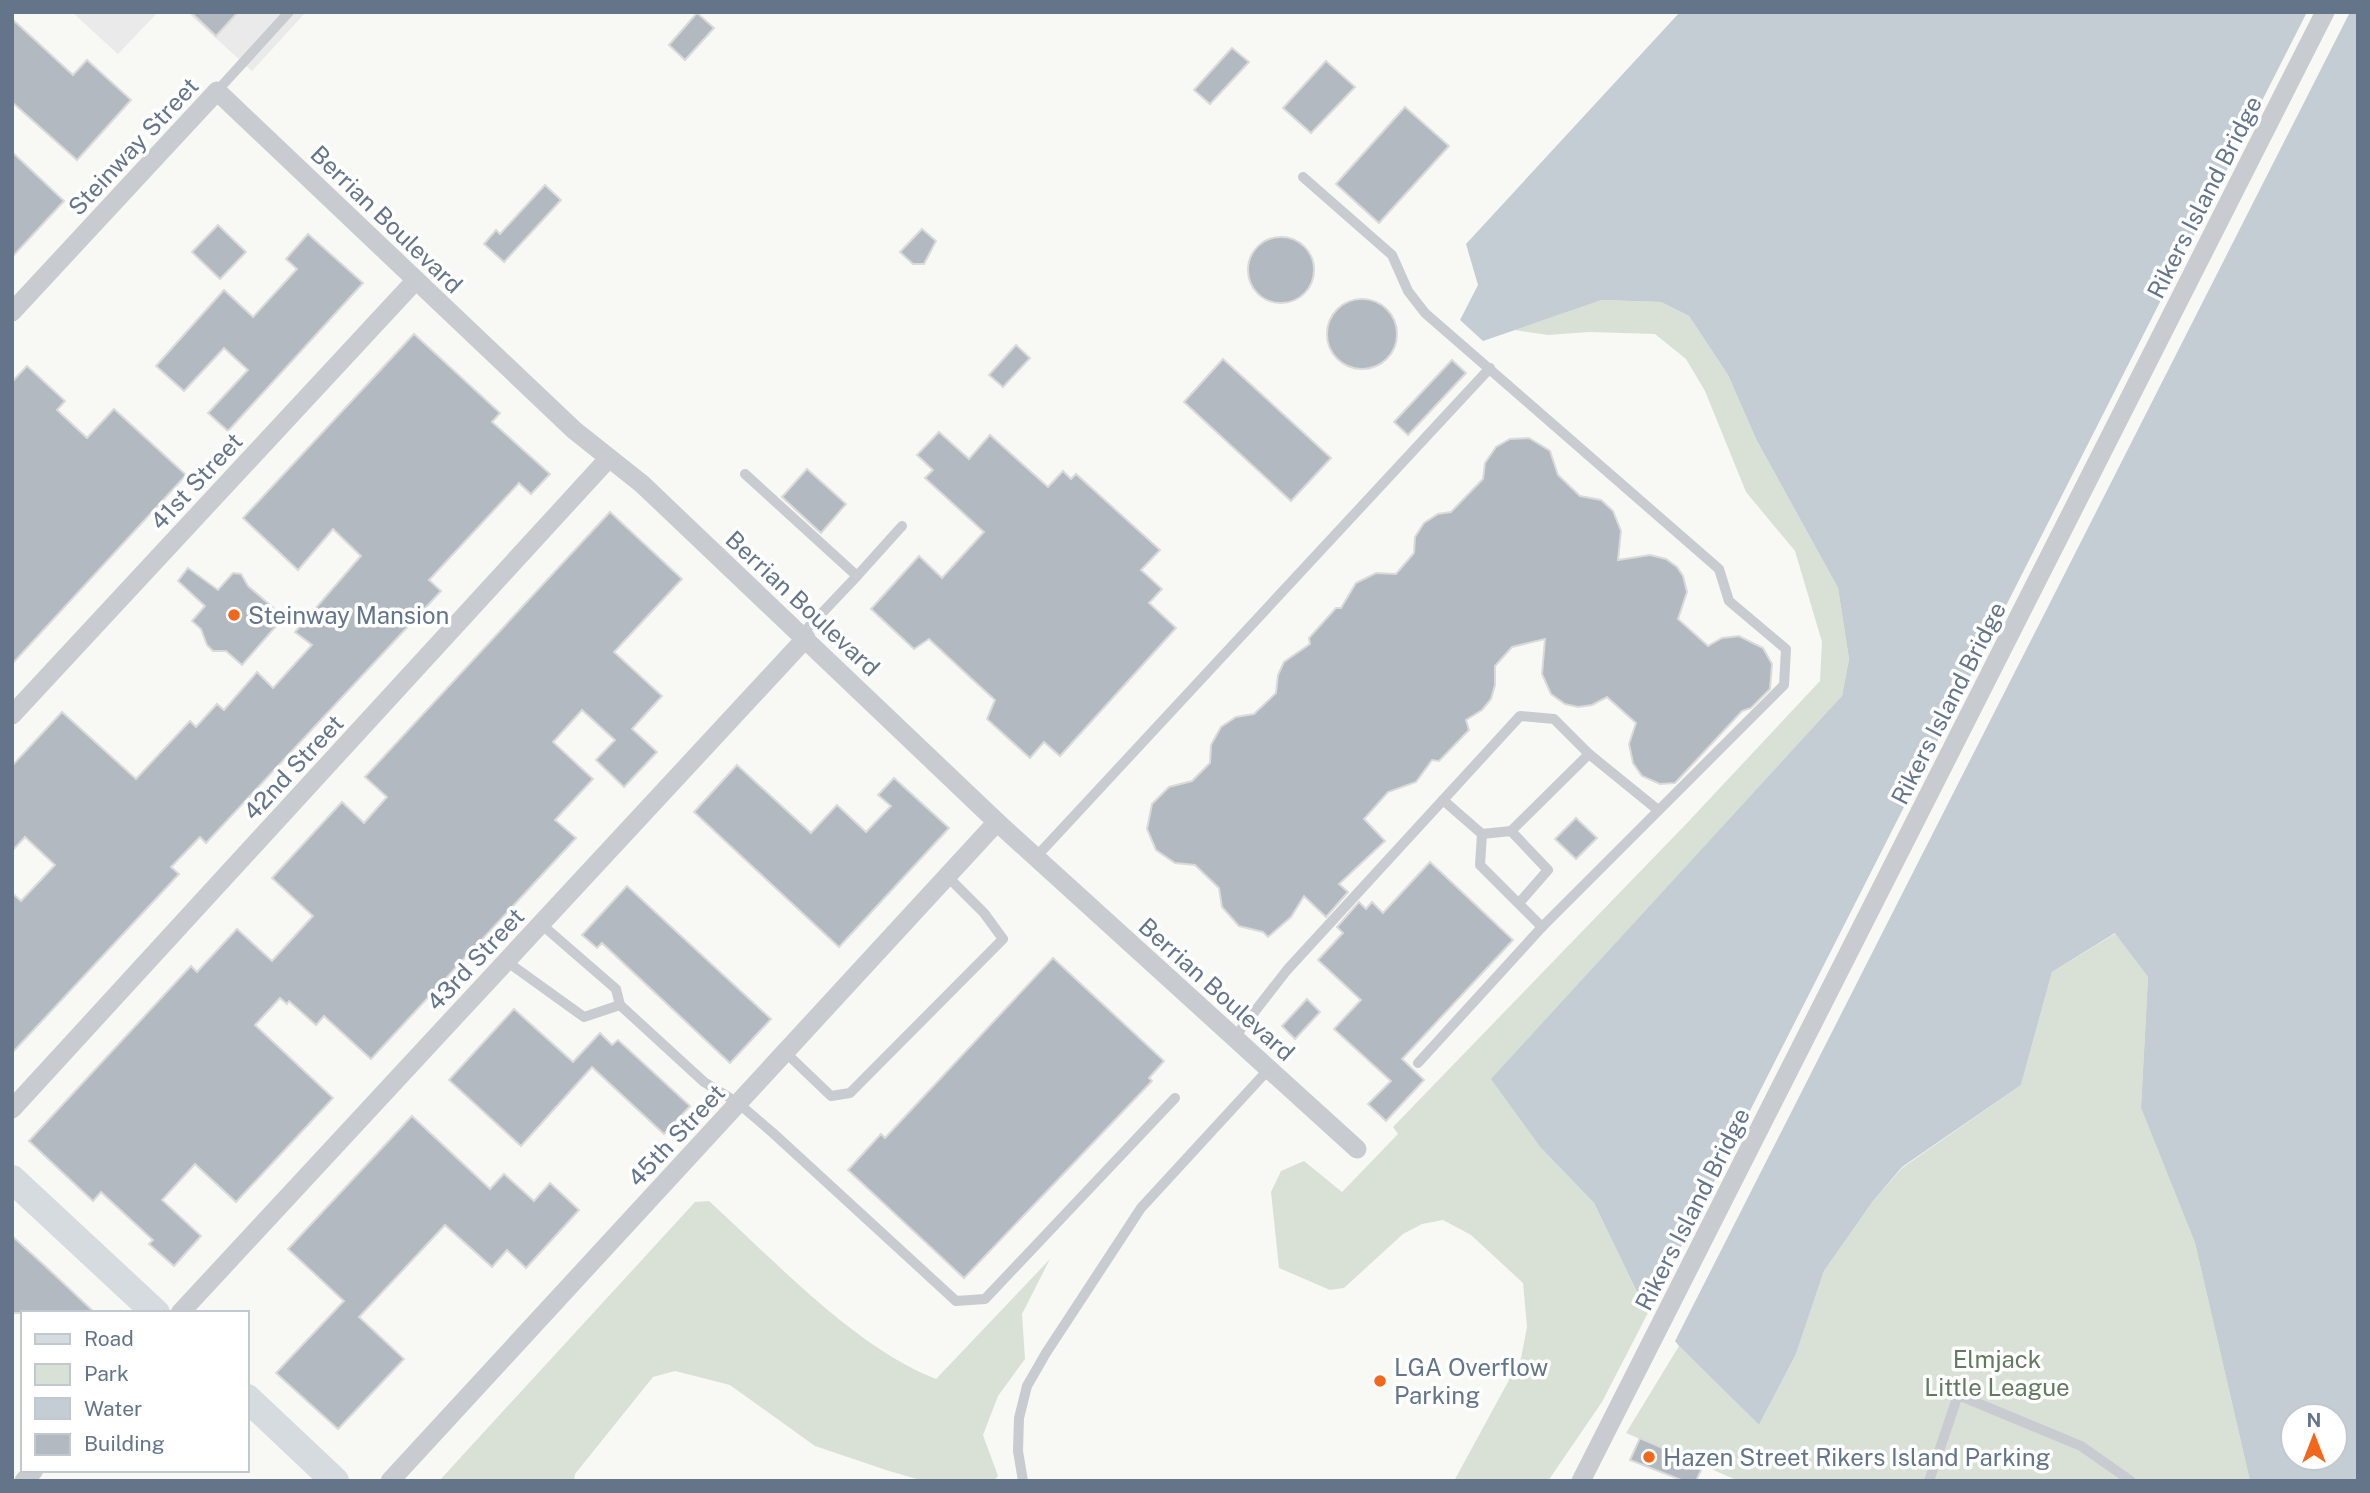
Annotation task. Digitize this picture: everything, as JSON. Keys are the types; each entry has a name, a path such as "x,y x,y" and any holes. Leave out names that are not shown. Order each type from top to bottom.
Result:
{"street":[{"name":"Rikers Island Bridge","path":"1581,1481 2325,12"},
{"name":"Berrian Boulevard","path":"217,91 574,430 610,457 804,636 1036,858 1357,1149"},
{"name":"Steinway Street","path":"12,312 217,91"},
{"name":"41st Street","path":"12,715 416,280"},
{"name":"42nd Street","path":"12,1109 610,457"},
{"name":"43rd Street","path":"182,1311 804,636"},
{"name":"45th Street","path":"390,1481 997,821"},
{"path":"12,1179 154,1311"},
{"path":"248,1399 335,1481"}],"lane":[{"name":"Steinway Street","path":"217,91 289,12"},
{"path":"1303,177 1392,255 1408,291 1425,313 1719,569 1729,601 1786,649 1784,685 1542,928 1418,1063"},
{"path":"1036,858 1490,368"},
{"path":"745,474 857,576"},
{"path":"804,636 902,526"},
{"path":"1234,1038 1287,970 1520,716 1555,719 1589,754 1658,810"},
{"path":"1443,800 1482,834 1511,831 1589,754"},
{"path":"1511,831 1548,870 1519,903"},
{"path":"1482,834 1480,865 1542,928"},
{"path":"785,1052 831,1096 850,1093 1003,939 984,913 947,876"},
{"path":"541,923 616,989 620,1005 704,1082 738,1103 956,1301 985,1299 1175,1098"},
{"path":"506,961 584,1017 620,1005"},
{"path":"1023,1481 1018,1443 1019,1418 1027,1386 1046,1353 1141,1208 1269,1069"},
{"path":"1929,1481 1958,1395 2081,1446 2131,1481"}],"shaded area":[{"path":"72,12 158,12 118,54"},
{"path":"187,12 306,12 252,71"}],"green space":[{"path":"1602,300 1661,302 1689,316 1728,375 1756,439 1838,588 1849,659 1842,696 1541,1148 1594,1203 1638,1294 1650,1309 1602,1402 1548,1481 1454,1481 1521,1358 1527,1327 1523,1283 1471,1235 1443,1220 1422,1224 1403,1234 1344,1288 1330,1290 1279,1268 1271,1192 1281,1171 1304,1161 1342,1192 1398,1134 1393,1127 1688,822 1820,681 1822,642 1795,551 1746,492 1705,391 1686,359 1655,334 1589,332 1548,335 1514,330"},
{"name":"Elmjack Little League","path":"2116,933 2148,977 2141,1108 2195,1243 2250,1481 1739,1481 1626,1433 1679,1346 1759,1425 1796,1354 1824,1271 1873,1201 1902,1168 2021,1085 2052,972"},
{"path":"709,1201 845,1324 905,1365 936,1379 1050,1259 1022,1314 1025,1359 998,1396 983,1435 998,1476 994,1481 924,1481 815,1446 730,1385 675,1371 653,1377 575,1474 574,1481 439,1481 695,1202"}],"water":[{"path":"1680,12 2358,12 2358,1481 2250,1481 2195,1243 2141,1108 2148,977 2115,933 2052,972 2021,1085 1902,1167 1873,1201 1824,1271 1796,1354 1759,1425 1679,1346 1638,1294 1594,1203 1541,1148 1491,1079 1842,696 1849,659 1838,588 1756,439 1728,375 1689,316 1661,302 1602,300 1483,341 1460,320 1478,285 1466,244"}],"pier":[{"path":"2307,12 2350,12 1673,1345 1648,1312"}],"building":[{"path":"191,12 238,12 216,36"},
{"path":"697,13 714,28 685,60 669,45"},
{"path":"12,19 73,75 87,60 131,100 77,160 12,102"},
{"path":"1232,48 1249,62 1210,104 1194,90"},
{"path":"1326,61 1355,87 1311,133 1283,108"},
{"path":"1405,107 1449,146 1379,223 1336,184"},
{"path":"12,152 64,201 12,257"},
{"path":"545,185 561,200 504,262 484,244 496,230 500,234"},
{"path":"218,225 246,252 220,279 192,252"},
{"path":"922,229 936,241 924,264 913,264 900,252"},
{"path":"308,234 363,283 228,431 208,413 248,370 224,348 184,391 156,366 224,290 253,317 297,269 286,259"},
{"path":"1281,237 1304,247 1314,270 1304,293 1281,303 1258,293 1248,270 1258,247"},
{"path":"1369,299 1382,305 1391,314 1395,320 1395,348 1387,359 1376,367 1355,369 1337,359 1329,348 1327,327 1337,309 1348,301"},
{"path":"414,334 500,413 492,422 550,474 531,494 519,483 429,580 441,591 206,843 200,837 171,867 179,874 12,1053 12,893 21,901 55,865 25,837 12,851 12,766 62,712 136,779 190,721 196,727 217,704 224,710 257,672 273,688 312,645 295,632 361,556 333,529 298,570 243,518"},
{"path":"1016,345 1030,358 1003,387 989,375"},
{"path":"1223,359 1331,458 1291,501 1184,402"},
{"path":"1452,360 1466,373 1408,435 1394,422"},
{"path":"27,366 65,401 57,410 87,438 114,409 186,475 12,664 12,382"},
{"path":"939,432 969,459 990,435 1048,487 1063,471 1071,479 1076,474 1160,550 1141,570 1162,589 1149,603 1176,628 1060,756 1044,742 1030,758 987,719 995,700 929,639 914,649 871,609 919,556 942,578 984,532 925,478 933,470 917,455"},
{"path":"1529,438 1550,451 1558,475 1580,496 1601,500 1613,511 1621,531 1618,560 1650,555 1666,559 1677,567 1683,576 1687,592 1678,619 1708,646 1722,638 1739,636 1763,648 1772,664 1770,689 1751,708 1742,711 1675,783 1660,784 1642,776 1633,763 1629,744 1636,723 1607,697 1592,705 1578,707 1565,704 1551,694 1542,674 1545,639 1512,647 1495,666 1495,685 1491,699 1482,710 1466,720 1469,730 1439,761 1432,760 1416,782 1388,792 1364,819 1385,841 1339,884 1348,892 1326,917 1304,896 1291,917 1268,937 1263,932 1239,926 1222,907 1219,888 1195,865 1175,863 1156,850 1147,829 1152,804 1169,787 1192,781 1210,763 1211,745 1221,727 1236,717 1254,714 1276,693 1278,675 1284,662 1310,644 1309,638 1336,608 1341,608 1356,583 1376,573 1396,574 1414,553 1415,537 1424,523 1438,514 1451,512 1483,479 1485,463 1496,447 1510,439"},
{"path":"807,469 846,504 821,533 782,497"},
{"path":"610,512 682,579 614,652 662,696 632,729 657,752 624,787 596,760 615,740 582,710 553,742 593,779 555,820 576,838 371,1059 324,1016 316,1025 289,1001 287,1004 280,998 255,1025 333,1098 236,1202 195,1164 162,1200 201,1236 174,1266 149,1244 153,1240 101,1192 93,1201 29,1141 191,966 197,972 237,929 272,961 313,916 272,878 342,802 364,823 387,797 365,777"},
{"name":"Steinway Mansion","path":"188,568 218,590 233,573 241,574 248,586 284,617 242,665 226,651 213,651 207,645 201,629 192,621 205,606 178,581"},
{"path":"737,765 811,833 837,805 866,832 891,806 878,795 894,778 949,828 839,947 694,812"},
{"path":"1576,818 1597,838 1576,859 1555,839"},
{"path":"1430,862 1513,940 1402,1059 1424,1080 1386,1121 1368,1104 1391,1081 1334,1029 1361,1000 1318,960 1343,933 1337,927 1359,902 1366,909 1372,902 1383,913"},
{"path":"627,886 771,1019 730,1063 602,943 597,948 582,935"},
{"path":"1053,958 1164,1061 1149,1078 1152,1081 964,1278 848,1170 881,1134 885,1138"},
{"path":"1307,999 1320,1012 1295,1039 1282,1026"},
{"path":"514,1009 573,1062 600,1033 612,1045 618,1040 690,1106 664,1134 592,1067 521,1146 449,1080"},
{"path":"412,1116 490,1189 504,1174 534,1201 550,1183 579,1210 526,1268 507,1250 492,1267 445,1225 359,1317 404,1359 338,1429 276,1373 344,1301 288,1249"},
{"path":"12,1236 93,1311 21,1311 12,1313"},
{"path":"1640,1438 1703,1466 1696,1481 1684,1481 1630,1460"}],"place":[{"name":"Steinway Mansion","path":"234,615"},
{"name":"LGA Overflow Parking","path":"1380,1381"},
{"name":"Hazen Street Rikers Island Parking","path":"1649,1457"}]}
